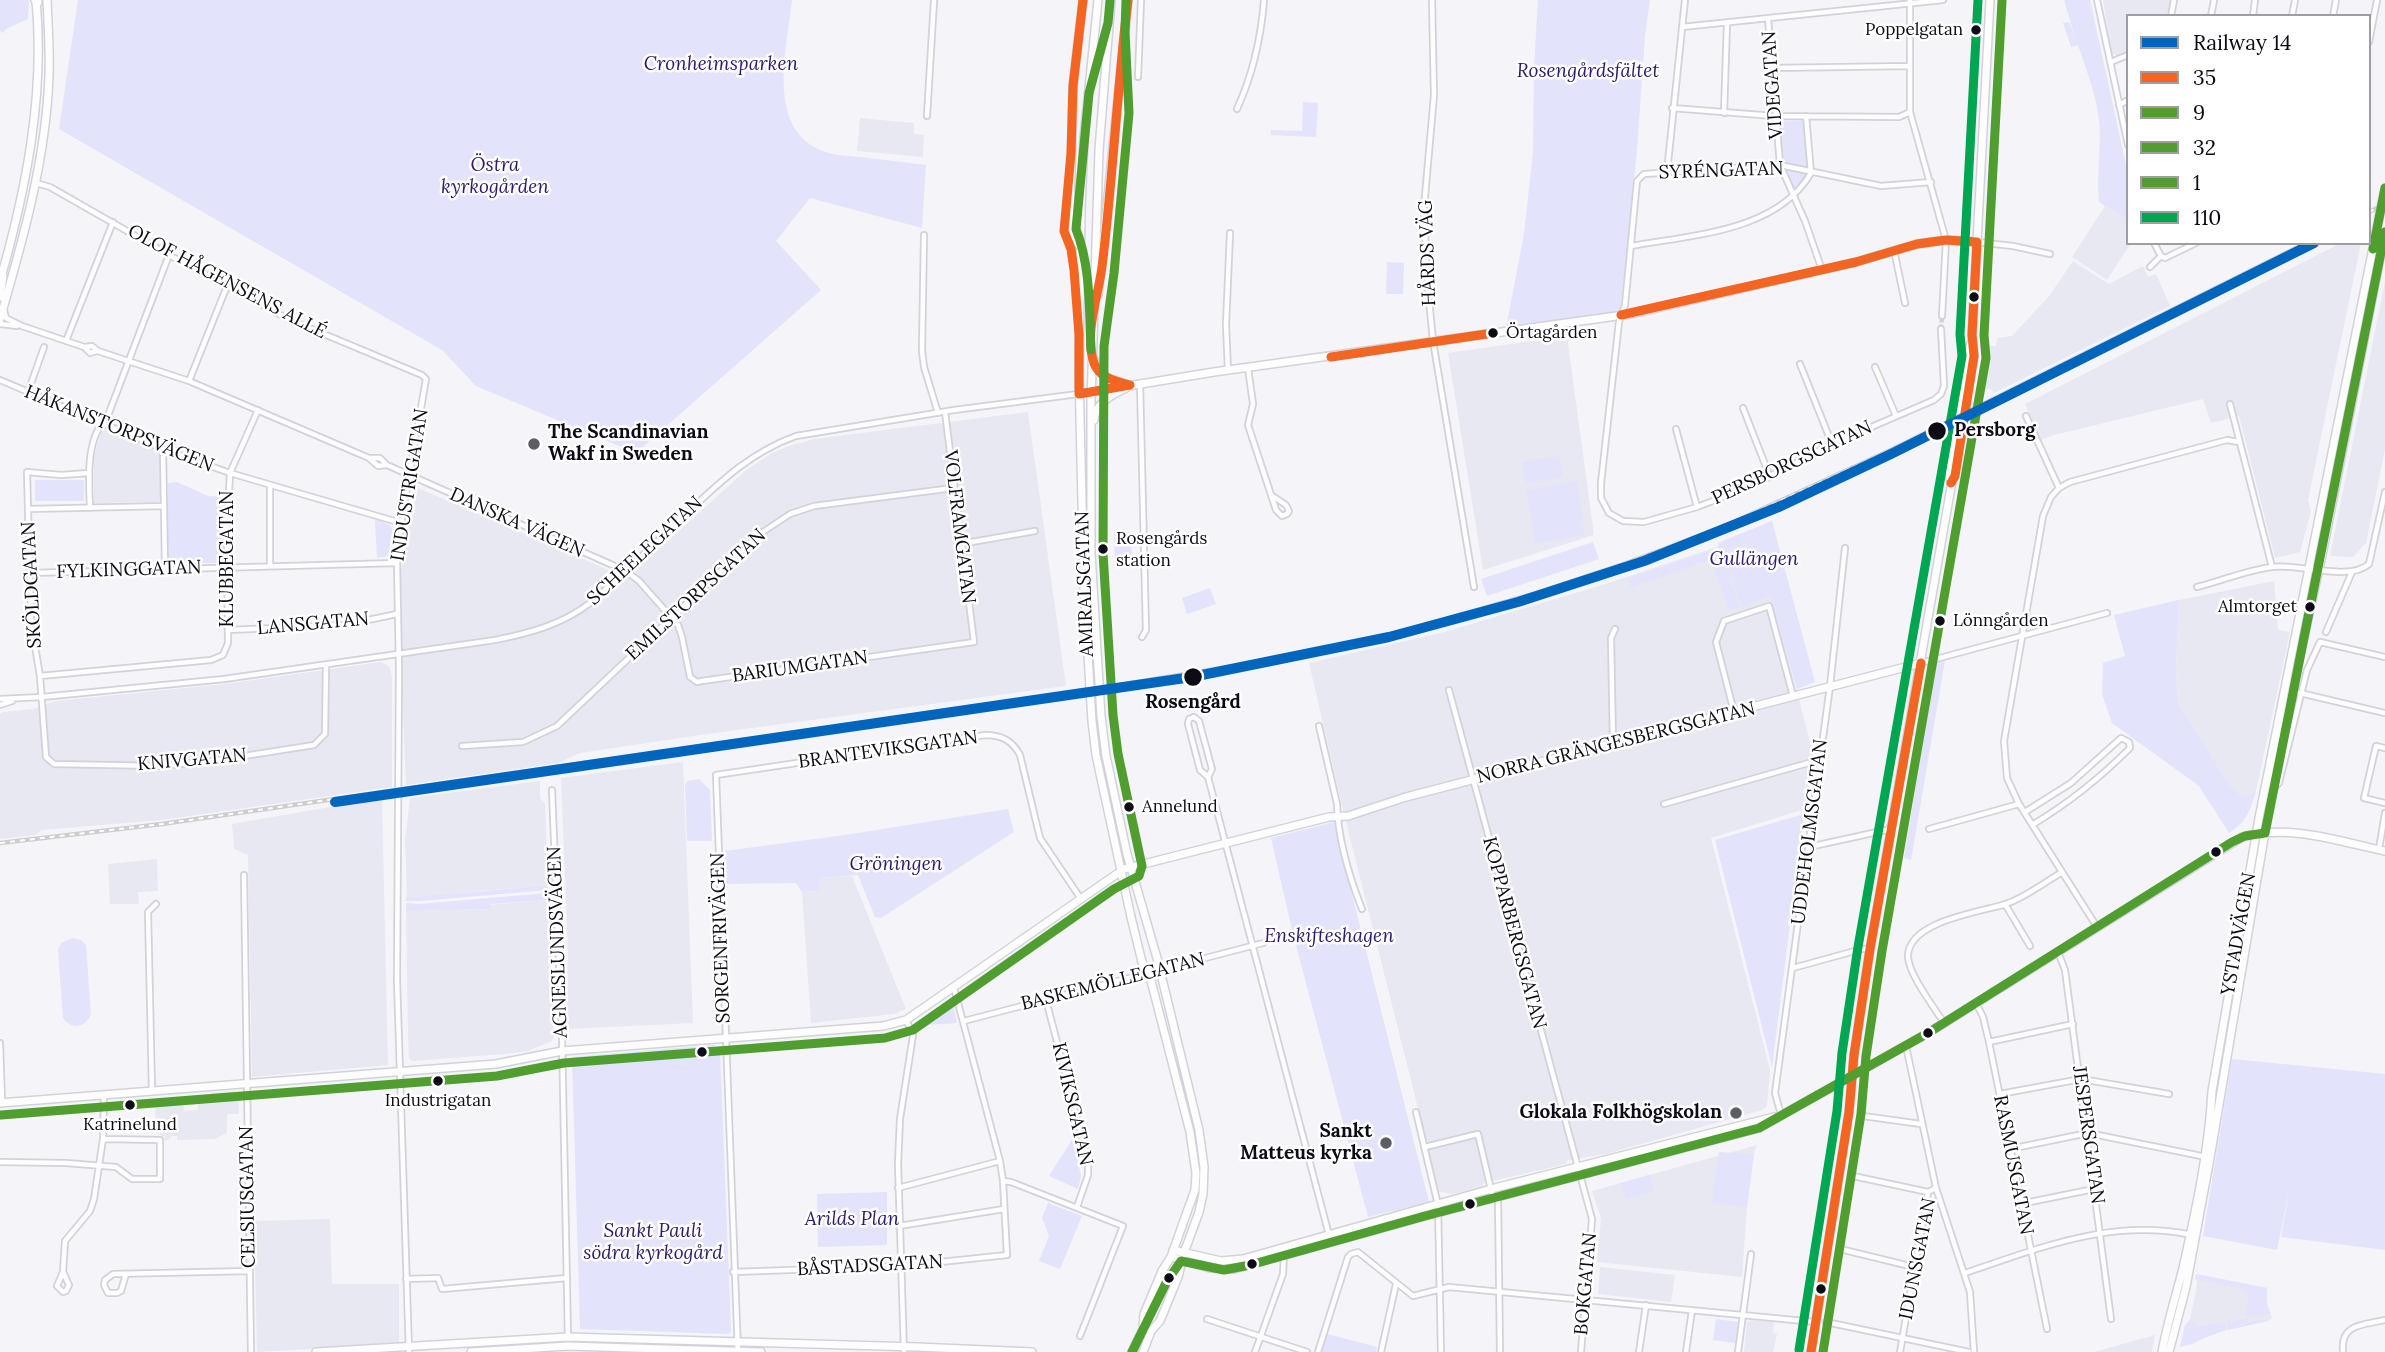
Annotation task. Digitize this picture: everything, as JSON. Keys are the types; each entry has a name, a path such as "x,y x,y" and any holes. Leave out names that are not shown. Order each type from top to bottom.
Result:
{"main road":[{"path":"1080,247 1071,231 1070,215 1073,86 1083,0"},
{"name":"AMIRALSGATAN","path":"1098,0 1084,138 1080,247 1079,394 1083,589 1092,722 1106,806 1125,869 1147,922 1203,1150 1203,1196 1195,1226 1160,1321 1151,1331 1143,1352"},
{"name":"AMIRALSGATAN","path":"1111,0 1100,150 1090,455 1093,598 1101,716 1141,959 1149,974 1196,1160 1195,1190 1172,1254 1147,1307 1143,1329 1132,1352"},
{"path":"1128,0 1103,260 1092,345 1094,364 1099,371 1106,377 1130,385"},
{"path":"1811,1352 1849,1112 1870,949 1921,663 1951,483 1949,472 1967,356 1972,342 1990,0"},
{"path":"0,281 17,223 36,113 39,1"},
{"path":"0,321 18,259 42,148 49,78 39,1"},
{"name":"YSTADVÄGEN","path":"2169,1352 2179,1315 2261,833 2310,568 2385,188"},
{"name":"YSTADVÄGEN","path":"2261,833 2273,790 2319,569 2385,232"},
{"name":"SCHEELEGATAN","path":"1079,394 1621,315 1856,262 1917,244 1947,240 1977,242"},
{"path":"0,297 3,272"},
{"path":"1090,455 1096,410 1107,398 1130,385"},
{"name":"NORRA GRÄNGESBERGSGATAN","path":"906,1020 1125,869 1337,816 1348,816 1473,779 1921,663"},
{"path":"1494,1194 1579,1177 1759,1128 1906,1046 2242,837 2261,833 2297,832 2382,851"},
{"path":"1,1103 512,1062 562,1051 883,1026 906,1020"},
{"path":"1182,1257 1221,1261 1243,1259 1329,1234 1494,1194 1577,1167 1750,1121 1781,1116"},
{"path":"1172,1254 1224,1270 1284,1256 1438,1209"},
{"name":"YSTADVÄGEN","path":"2162,1352 2192,1235"},
{"path":"316,1352 568,1342 737,1342 1032,1352"},
{"path":"471,1352 568,1342 761,1352"}],"street":[{"path":"927,116 934,0"},
{"path":"1138,77 1141,0"},
{"path":"1237,109 1246,90 1256,54 1264,0"},
{"name":"HÅRDS VÄG","path":"1432,0 1434,94 1424,235 1433,341 1474,587"},
{"path":"1667,172 1685,0"},
{"path":"1682,27 1943,0"},
{"path":"2097,0 2126,136"},
{"path":"2371,32 2377,0"},
{"path":"1910,2 1910,113 1947,240 1942,316"},
{"name":"VIDEGATAN","path":"1768,18 1780,165 1822,270"},
{"path":"1724,113 1727,23"},
{"path":"2110,62 2126,56"},
{"path":"1772,68 1909,66"},
{"path":"2119,104 2126,101"},
{"path":"1672,108 1774,116 1899,117 1910,113"},
{"path":"1630,247 1738,225 1763,215 1792,197 1811,173 1806,116"},
{"name":"SYRÉNGATAN","path":"1637,181 1644,174 1780,165 1881,186 1931,181"},
{"name":"PERSBORGSGATAN","path":"1637,181 1625,305 1619,322 1601,482 1603,503 1614,517 1623,522 1633,523 1697,507 1770,477 1832,444 1934,400 1941,394 1944,386 1941,329"},
{"name":"OLOF HÅGENSENS ALLÉ","path":"36,183 50,187 288,319 422,375"},
{"path":"66,341 113,222"},
{"path":"1228,371 1226,325 1230,233"},
{"path":"924,235 922,351 938,413"},
{"path":"1977,242 2050,254"},
{"path":"2155,245 2165,258 2192,245"},
{"path":"1894,250 1905,303"},
{"path":"90,508 90,459 169,255"},
{"path":"2150,267 2161,256"},
{"path":"189,381 226,285"},
{"name":"DANSKA VÄGEN","path":"4,306 6,318 22,326"},
{"name":"DANSKA VÄGEN","path":"0,321 84,347 92,346 98,351 128,362 189,381 369,458 380,458 387,465 476,506 626,571 673,617"},
{"path":"28,392 44,347"},
{"path":"1800,363 1832,444"},
{"path":"1875,367 1896,416"},
{"path":"1248,368 1253,404 1248,425 1271,495 1278,514 1287,514 1288,508 1271,495"},
{"name":"INDUSTRIGATAN","path":"409,1349 398,1071 397,563 401,523 427,384 422,375"},
{"name":"HÅKANSTORPSVÄGEN","path":"0,380 163,449 230,473 401,523"},
{"path":"1140,384 1146,630 1142,637"},
{"name":"SCHEELEGATAN","path":"0,702 224,679 495,640 549,627 577,613 726,477 772,446 796,436 1079,394"},
{"path":"2230,404 2272,567"},
{"path":"1743,408 1770,477"},
{"name":"KLUBBEGATAN","path":"40,676 216,659 223,654 228,647 230,473 258,410"},
{"name":"VOLFRAMGATAN","path":"945,412 974,642"},
{"path":"2026,416 2059,488"},
{"path":"1676,429 1697,507"},
{"path":"2098,928 2019,804 2007,778 2004,741 2043,516 2050,497 2059,488 2078,480 2227,440 2239,442"},
{"path":"163,449 165,568"},
{"name":"SKÖLDGATAN","path":"42,697 31,623 27,472 61,475 89,473"},
{"path":"270,485 270,566"},
{"name":"EMILSTORPSGATAN","path":"462,746 523,742 551,730 760,534 790,514 830,503 953,488"},
{"path":"2197,587 2272,567 2352,572 2369,564 2385,492"},
{"path":"28,509 164,506"},
{"path":"960,544 1035,531"},
{"name":"UDDEHOLMSGATAN","path":"1781,1116 1775,1093 1830,686 1844,548"},
{"name":"FYLKINGGATAN","path":"30,573 397,563"},
{"path":"2326,632 2352,572"},
{"path":"1734,712 1716,642 1720,627 1724,621 1769,606 1793,697"},
{"name":"NORRA GRÄNGESBERGSGATAN","path":"1921,663 2107,613"},
{"name":"LANSGATAN","path":"228,630 344,625 397,614"},
{"name":"BARIUMGATAN","path":"673,617 682,637 690,677 697,681 974,642"},
{"path":"1613,743 1611,638 1615,629"},
{"name":"YSTADVÄGEN","path":"2273,790 2279,783 2306,670 2320,642 2385,657"},
{"name":"KNIVGATAN","path":"42,697 46,757 54,764 160,766 212,761 307,747 322,740 326,727 326,664"},
{"name":"KOPPARBERGSGATAN","path":"1449,690 1579,1177"},
{"path":"2300,694 2385,713"},
{"path":"1209,777 1200,770 1188,724 1189,719 1194,717 1199,721 1212,768 1209,777 1331,1242"},
{"path":"1318,726 1337,804 1337,816 1351,882 1362,909"},
{"name":"BRANTEVIKSGATAN","path":"716,775 985,735 1002,737 1013,745 1020,755 1043,844 1081,898"},
{"path":"2025,812 2071,783 2121,738 2129,743 2130,748 2098,779 2056,811 2032,825"},
{"path":"2385,748 2376,746 2364,798 2385,803"},
{"path":"1664,804 1819,760"},
{"name":"SORGENFRIVÄGEN","path":"716,775 738,1352"},
{"name":"AGNESLUNDSVÄGEN","path":"552,790 562,1051 568,1342"},
{"path":"1929,829 2019,804"},
{"path":"2382,851 2385,813"},
{"path":"1809,847 1891,829"},
{"path":"1944,1023 1908,961 1909,947 1914,940 1946,920 2005,904 2062,872"},
{"name":"CELSIUSGATAN","path":"244,875 251,1352"},
{"path":"152,1091 148,912 156,904"},
{"path":"2005,904 2030,946"},
{"name":"BASKEMÖLLEGATAN","path":"964,1021 1263,943"},
{"path":"1793,968 1870,949"},
{"name":"JESPERSGATAN","path":"2058,952 2066,970 2111,1319"},
{"path":"899,1226 1004,1209 1000,1161 954,988"},
{"name":"KIVIKSGATAN","path":"1046,1000 1088,1160 1088,1175 1077,1207"},
{"name":"RASMUSGATAN","path":"1976,1003 1983,1017 1989,1042 2047,1329"},
{"path":"904,1349 898,1188 901,1119 913,1035 906,1020"},
{"path":"1989,1042 2073,1024"},
{"path":"0,1042 1,1103"},
{"name":"IDUNSGATAN","path":"1900,1352 1928,1192 1936,1188 1906,1046"},
{"path":"2000,1094 2081,1079 2169,1094"},
{"path":"63,1272 65,1241 90,1211 103,1139 104,1096"},
{"path":"1416,1112 1438,1209 1441,1352"},
{"path":"1863,1116 1921,1124"},
{"path":"1425,1147 1478,1133 1494,1194 1500,1352"},
{"path":"2010,1149 2088,1133 2207,1157"},
{"path":"0,1162 116,1167 132,1179 160,1179 160,1140 103,1139"},
{"path":"898,1188 1000,1161"},
{"path":"1853,1176 1928,1192"},
{"name":"BOKGATAN","path":"1579,1177 1592,1219 1581,1352"},
{"path":"1003,1181 1123,1226 1080,1336"},
{"path":"1826,1322 1971,1352 1970,1292 1936,1188"},
{"path":"2020,1204 2094,1189"},
{"name":"BÅSTADSGATAN","path":"733,1272 902,1266 1007,1255 1004,1209"},
{"path":"1965,1273 2030,1251 2101,1232 2151,1230 2192,1235"},
{"path":"1840,1249 1914,1266"},
{"path":"1318,1352 1348,1258 1354,1252 1361,1252 1413,1296 1449,1287 1815,1322"},
{"path":"1738,1352 1751,1254"},
{"path":"1255,1352 1283,1275 1284,1256"},
{"path":"126,1274 121,1291 108,1293 104,1285 113,1274 249,1271"},
{"path":"407,1279 438,1278 442,1289 567,1278"},
{"path":"1381,1352 1396,1284"},
{"path":"1639,1352 1646,1305"},
{"path":"1686,1352 1692,1310"},
{"path":"1207,1320 1307,1352"},
{"path":"2343,1352 2342,1342 2348,1331 2357,1326 2385,1320"}],"shaded area":[{"path":"2103,0 2170,0 2167,14 2126,14 2126,53 2118,56 2111,53"},
{"path":"860,118 914,123 914,134 924,135 923,157 857,151"},
{"path":"2105,206 2126,219 2126,245 2130,245 2107,280 2072,257"},
{"path":"2337,245 2361,245 2308,500 2311,511 2300,552 2275,558 2239,416 2211,423 2203,399 2041,440 2025,404"},
{"path":"2073,261 2109,284 2143,266 2148,277 2156,274 2170,306 1994,393 1991,389 1978,390 1985,346 1996,346 1997,338 2012,336 2050,295"},
{"path":"2385,281 2385,449 2366,543 2353,557 2330,556"},
{"path":"1567,336 1594,535 1483,570 1448,353"},
{"path":"1028,412 1066,686 580,753 558,763 406,785 401,667 401,569 418,488 627,578 745,471 772,453 814,439"},
{"path":"102,429 158,450 159,502 94,503 94,457"},
{"path":"1720,546 1772,596 1814,757 1805,809 1711,838 1770,1070 1767,1106 1762,1110 1606,1154 1568,1160 1566,1164 1484,1183 1482,1186 1453,1194 1439,1192 1309,663 1441,633 1599,586"},
{"path":"2274,581 2278,630 2290,632 2256,791 2243,799 2231,787 2178,703 2176,668 2179,600"},
{"path":"381,662 389,666 392,676 392,787 161,820 42,830 35,835 0,839 0,714 3,712 33,709 56,701 225,684"},
{"path":"683,762 693,1023 567,1029 568,950 561,778"},
{"path":"540,781 540,798 545,804 548,885 460,895 407,897 405,842 410,798"},
{"path":"382,798 388,1065 252,1077 248,855 234,849 232,824"},
{"path":"157,859 158,891 138,892 139,904 110,904 108,864"},
{"path":"852,876 906,1009 894,1014 811,1023 802,892 819,891 819,878"},
{"path":"548,900 554,1035 552,1041 528,1051 412,1061 409,1058 408,1037 406,911 490,909 490,905"},
{"path":"235,1091 238,1094 239,1114 227,1114 227,1133 214,1139 177,1140 177,1136 171,1136 165,1141 165,1137 156,1133 155,1100 183,1098 184,1111 198,1110 198,1097"},
{"path":"1757,1145 1750,1167 1742,1277 1597,1262 1601,1219 1592,1191"},
{"path":"330,1219 332,1284 399,1284 399,1344 257,1352 254,1221"},
{"path":"1600,1267 1675,1275 1671,1302 1598,1294"},
{"path":"2196,1274 2267,1288 2267,1304 2272,1318 2213,1333 2193,1344 2180,1347 2185,1325 2190,1320 2197,1285"},
{"path":"1747,1322 1774,1322 1773,1333 1777,1334 1773,1352 1744,1352"},
{"path":"2155,1335 2152,1352 2094,1352"}],"green space":[{"path":"0,0 29,0 28,19 3,33 0,31"},
{"name":"Östra kyrkogården","path":"78,0 792,0 784,88 787,109 795,128 808,143 829,153 926,165 922,228 810,198 776,241 821,290 636,453 476,386 442,350 59,129"},
{"name":"Rosengårdsfältet","path":"1538,0 1650,0 1637,150 1620,314 1506,328 1524,234 1533,152"},
{"path":"2064,0 2090,0 2126,165 2126,219 2099,202 2098,110 2078,45 2071,47 2063,23 2069,22 2075,37"},
{"path":"1303,102 1318,103 1316,137 1271,135 1271,130 1302,131"},
{"path":"1805,120 1808,171 1796,190 1792,190 1782,162 1778,122"},
{"path":"1387,262 1404,263 1403,294 1386,294"},
{"path":"1559,456 1563,477 1526,483 1522,462"},
{"path":"35,480 84,480 84,501 35,501"},
{"path":"1577,481 1585,535 1535,543 1526,490"},
{"path":"177,482 208,496 226,497 225,563 167,563 168,483"},
{"path":"375,519 390,525 393,530 388,556 377,558"},
{"name":"Gullängen","path":"1772,521 1815,682 1797,689 1770,596 1742,607 1725,563 1739,607 1730,611 1711,559 1630,588 1629,578 1719,548 1718,543"},
{"path":"1114,532 1131,532 1132,565 1115,565"},
{"path":"1593,542 1599,559 1487,596 1481,579"},
{"path":"1210,588 1216,604 1187,614 1182,598"},
{"path":"2179,600 2176,668 2178,703 2231,787 2243,798 2256,791 2247,815 2229,833 2199,786 2112,723 2102,694 2103,663 2125,656 2114,615"},
{"path":"1945,661 1911,860 1904,858 1936,663"},
{"path":"699,779 710,790 712,841 687,841 685,784"},
{"name":"Gröningen","path":"1008,809 1014,832 881,918 875,917 858,875 819,878 819,891 802,892 796,883 726,884 725,851"},
{"path":"1804,814 1772,1067 1715,840"},
{"name":"Enskifteshagen","path":"1334,822 1429,1202 1368,1217 1293,934 1271,838"},
{"path":"548,885 548,890 406,901 406,897"},
{"path":"548,893 548,900 491,904 490,909 406,911 406,903"},
{"path":"73,938 86,945 91,1015 85,1023 78,1026 66,1022 63,1018 58,950 61,943"},
{"path":"941,1005 945,1008 953,1005 957,1023 926,1025 930,1013"},
{"name":"Sankt Pauli södra kyrkogård","path":"714,1045 720,1050 731,1332 580,1329 572,1057"},
{"path":"2232,1059 2385,1074 2385,1250 2281,1237 2290,1186 2277,1250 2203,1236"},
{"path":"1073,1138 1081,1176 1078,1189 1049,1176"},
{"path":"1719,1152 1754,1155 1747,1207 1712,1203"},
{"path":"1649,1175 1654,1191 1626,1199 1621,1183"},
{"name":"Arilds Plan","path":"887,1192 887,1245 818,1247 817,1194"},
{"path":"1048,1203 1082,1216 1060,1269 1039,1261 1049,1236 1042,1218"},
{"path":"2196,1274 2267,1288 2267,1304 2271,1314 2249,1317 2248,1322 2268,1321 2228,1330 2227,1318 2230,1322 2248,1318 2245,1314 2249,1296 2244,1289 2195,1279"},
{"path":"1716,1319 1738,1322 1735,1343 1713,1340"},
{"path":"2190,1320 2197,1326 2225,1323 2226,1330 2180,1347 2185,1325"},
{"path":"1327,1334 1377,1347 1376,1352 1321,1352"}],"tunnel":[{"path":"1941,329 1942,316"}],"railway":[{"path":"2371,211 2385,204"},
{"path":"0,843 162,824 1094,689 1277,659 1404,631 1540,592 1725,526 1893,449 2302,245"}],"rail line":[{"name":"14","path":"335,802 1192,677 1389,637 1518,602 1644,561 1781,506 2310,245"}],"transit line":[{"name":"35","path":"1083,0 1073,86 1071,153 1064,231 1071,249 1074,270 1079,335 1079,394 1130,385"},
{"name":"9","path":"1,1115 497,1076 564,1063 885,1038 913,1030 1114,889 1139,876 1142,866 1118,754 1113,715 1103,553 1104,346 1114,273 1129,113 1126,0"},
{"name":"35","path":"1128,0 1106,234 1090,340 1096,368 1108,378 1129,385"},
{"name":"110","path":"1799,1350 1837,1111 1842,1053 1858,947 1962,356 1960,334 1978,0"},
{"name":"9","path":"1091,350 1087,273 1076,229 1089,93 1108,23 1110,1"},
{"name":"1","path":"1823,1352 1861,1114 1866,1056 1882,951 1986,358 1984,335 2002,1"},
{"name":"32","path":"2373,249 2385,188"},
{"name":"32","path":"1132,1352 1167,1281 1181,1261 1224,1270 1250,1265 1759,1128 1928,1033 2232,842 2245,836 2265,833 2385,232"},
{"name":"35","path":"1621,315 1856,262 1917,244 1946,240 1977,242"},
{"name":"35","path":"1951,483 1955,476 1974,356 1972,335 1977,242"},
{"name":"35","path":"1331,357 1493,333"},
{"name":"35","path":"1811,1352 1849,1112 1854,1055 1870,949 1921,663"}],"place":[{"name":"Poppelgatan","path":"1976,30"},
{"name":"Örtagården","path":"1493,333"},
{"name":"Persborg","path":"1937,431"},
{"name":"The Scandinavian Wakf in Sweden","path":"534,444"},
{"name":"Rosengårds station","path":"1103,549"},
{"name":"Almtorget","path":"2310,607"},
{"name":"Lönngården","path":"1940,621"},
{"name":"Rosengård","path":"1193,677"},
{"name":"Annelund","path":"1129,807"},
{"name":"Industrigatan","path":"438,1081"},
{"name":"Katrinelund","path":"130,1105"},
{"name":"Glokala Folkhögskolan","path":"1736,1113"},
{"name":"Sankt Matteus kyrka","path":"1386,1143"}],"park label":[{"name":"Cronheimsparken","path":"721,65"}]}
